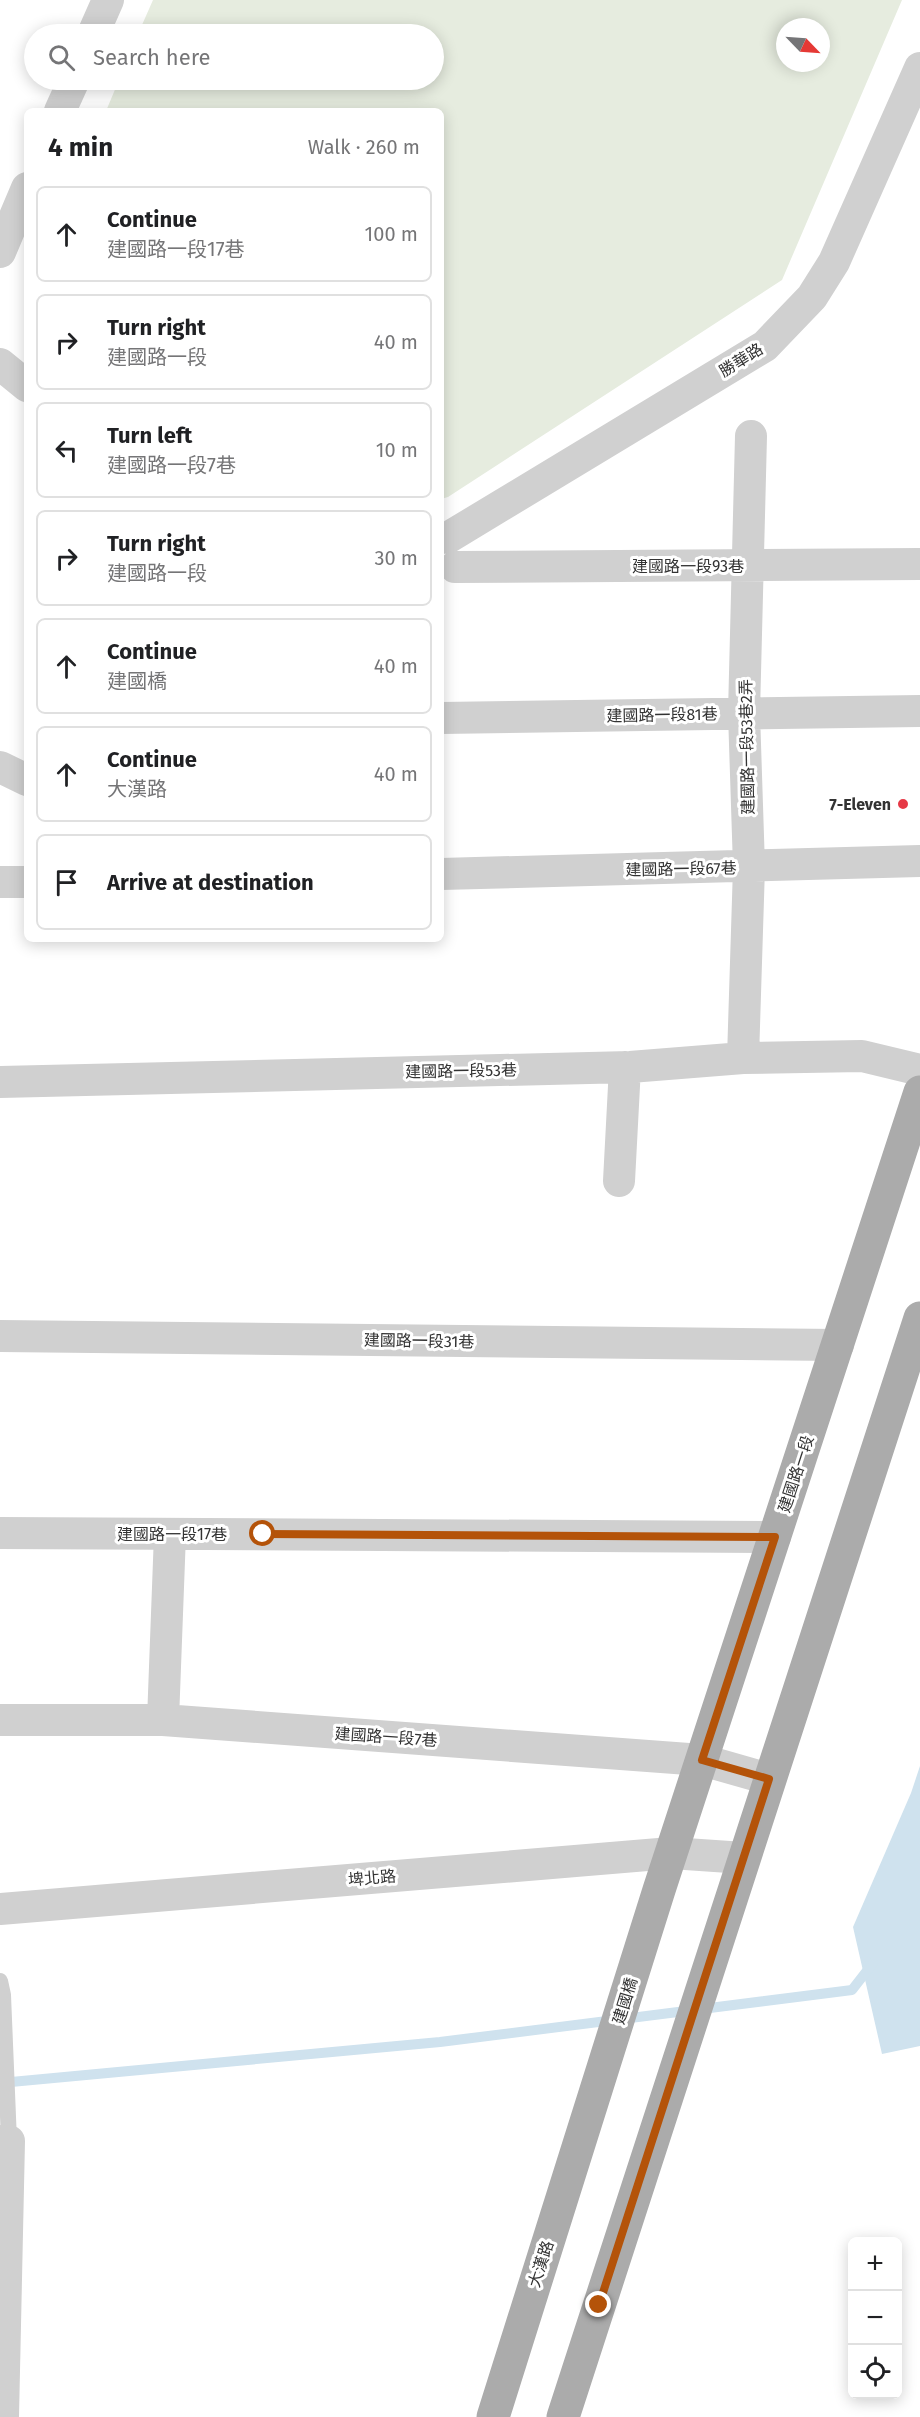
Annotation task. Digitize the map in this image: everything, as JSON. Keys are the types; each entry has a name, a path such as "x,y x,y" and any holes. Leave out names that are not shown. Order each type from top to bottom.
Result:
{"main road":[{"name":"建國路一段","path":"659,1890 920,1092"},
{"path":"563,2417 920,1318"},
{"name":"建國橋","path":"590,2112 659,1890"},
{"name":"大漢路","path":"493,2417 590,2112"}],"street":[{"path":"97,24 108,0"},
{"name":"勝華路","path":"444,538 449,537 765,346 792,321 812,297 834,262 920,68"},
{"path":"61,108 69,90"},
{"path":"0,252 24,196"},
{"path":"0,364 24,384"},
{"name":"建國路一段53巷2弄","path":"743,1058 749,867 744,713 751,436"},
{"name":"建國路一段93巷","path":"455,567 920,564"},
{"name":"建國路一段81巷","path":"444,718 920,711"},
{"path":"0,767 24,779"},
{"name":"建國路一段67巷","path":"444,874 920,861"},
{"path":"0,882 24,882"},
{"name":"建國路一段53巷","path":"0,1082 625,1067 743,1058 862,1056 920,1070"},
{"path":"619,1181 625,1067"},
{"name":"建國路一段31巷","path":"0,1336 838,1345"},
{"name":"建國路一段17巷","path":"0,1533 775,1537"},
{"path":"163,1720 170,1534"},
{"name":"建國路一段7巷","path":"0,1720 163,1720 702,1760 769,1779"},
{"name":"埤北路","path":"0,1909 671,1853 744,1858"},
{"path":"3,2417 4,2141"}],"lane":[{"path":"2,1988 4,2141"}],"shaded area":[{"path":"153,0 902,0 782,280 444,498 444,108 107,108 115,90 444,90 444,24 142,24"}],"water":[{"path":"920,1766 920,2046 882,2054 853,1927 911,1793"}],"waterway":[{"path":"0,2083 440,2042 852,1990 873,1963"}],"place":[{"name":"7-Eleven","path":"903,804"}],"route":[{"path":"263,1534 775,1537 702,1760 769,1779 599,2305"}]}
